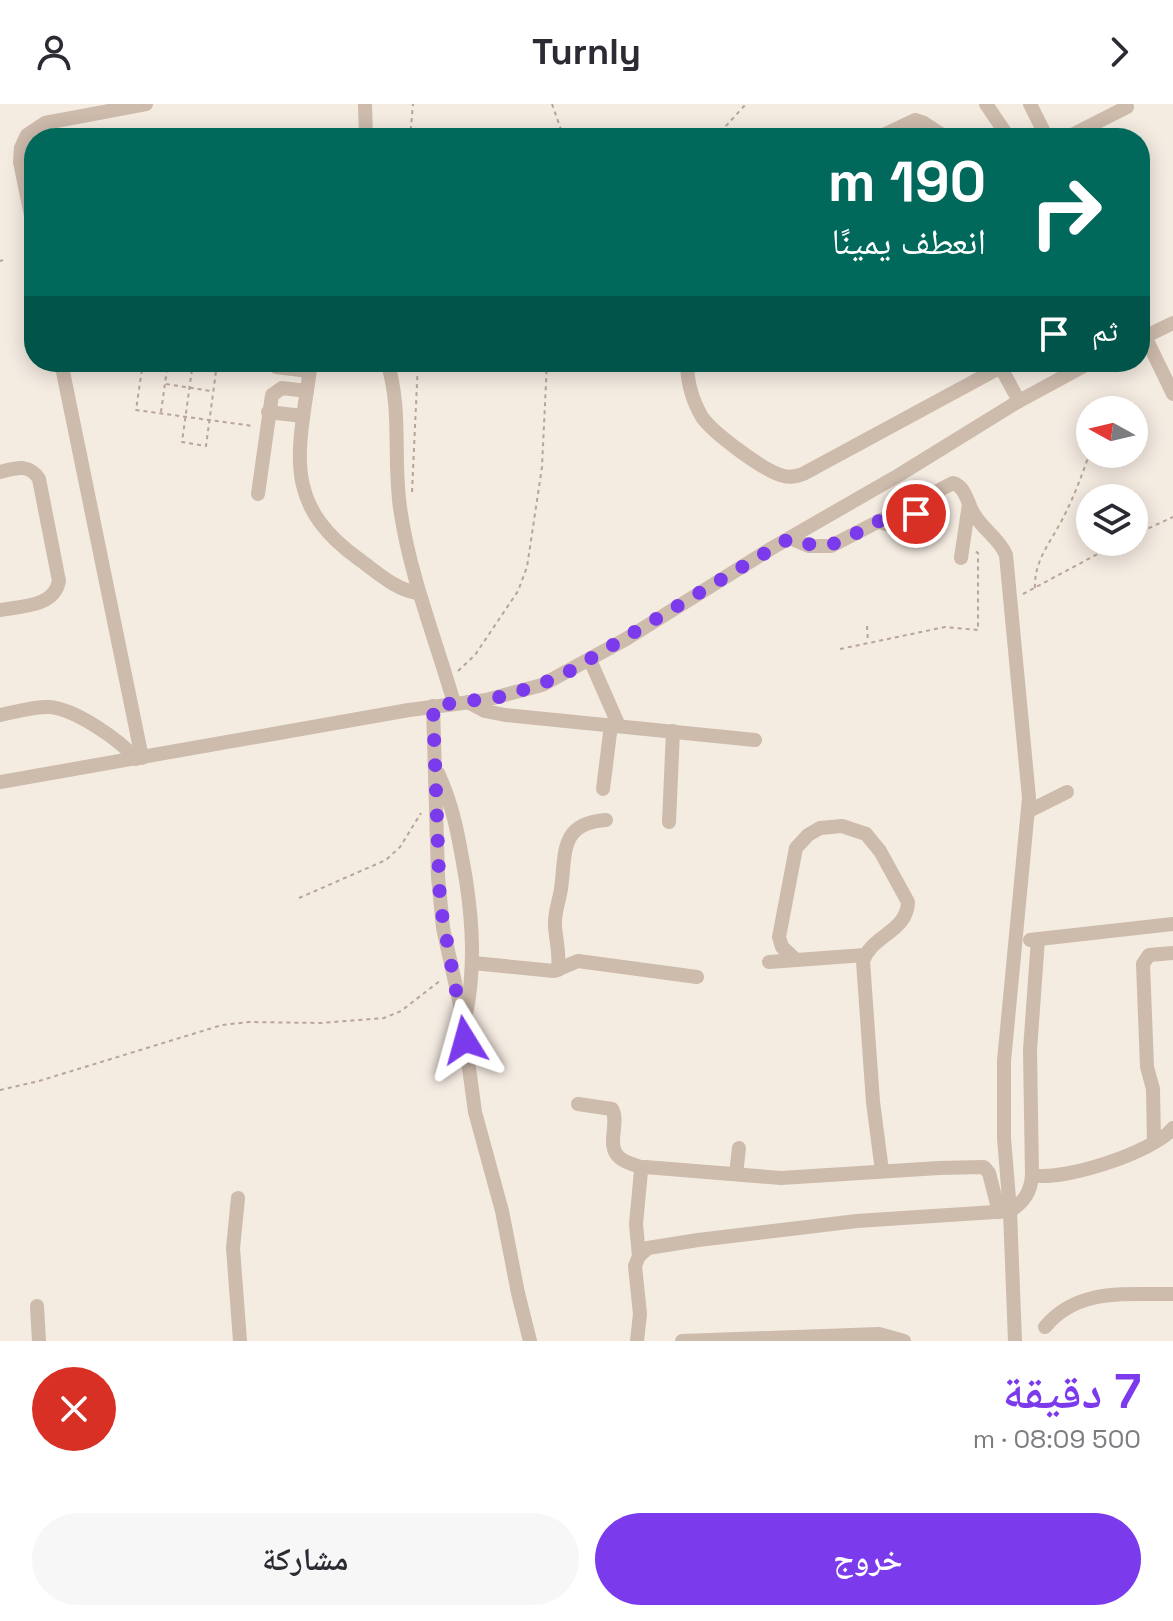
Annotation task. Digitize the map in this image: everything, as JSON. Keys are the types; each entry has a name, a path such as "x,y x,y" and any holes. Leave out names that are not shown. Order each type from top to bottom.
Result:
{"street":[{"path":"38,128 45,123 146,104"},
{"path":"365,104 366,128"},
{"path":"986,104 1002,128"},
{"path":"1030,104 1042,128"},
{"path":"1095,128 1127,107"},
{"path":"898,128 915,120 932,128"},
{"path":"24,142 20,162 24,181"},
{"path":"1150,331 1173,323"},
{"path":"1150,349 1173,394"},
{"path":"63,372 139,759"},
{"path":"309,372 299,470 305,495 316,518 337,544 397,587 418,593"},
{"path":"389,372 396,410 397,491 418,593 447,678 460,703 495,713 755,740"},
{"path":"688,372 692,396 713,431 776,473 792,477 803,474 993,372"},
{"path":"1009,372 1019,401"},
{"path":"0,782 524,691 560,677 590,660 1019,401 1073,372"},
{"path":"258,494 270,399 278,389 307,391"},
{"path":"268,412 303,416"},
{"path":"0,472 23,467 34,472 39,479 59,581 54,595 45,601 0,610"},
{"path":"790,538 809,546 831,546 953,483 962,488 976,518 998,540 1006,555 1028,773 1029,811 1004,1074 1004,1211 1015,1341"},
{"path":"962,551 969,504"},
{"path":"590,660 615,726 603,789"},
{"path":"433,706 440,903 464,1027 475,1112 504,1218 530,1341"},
{"path":"0,715 37,708 60,709 120,744 139,759"},
{"path":"669,822 673,731"},
{"path":"434,766 449,800 462,847 472,914 473,963 464,1027"},
{"path":"1029,811 1067,792"},
{"path":"558,970 555,917 561,892 565,844 575,830 594,821 606,820"},
{"path":"796,960 782,947 779,937 796,848 814,831 833,826 851,827 872,839 906,896 908,908 904,920 872,944 865,955 863,967 882,1171"},
{"path":"1017,942 1173,924"},
{"path":"639,1256 653,1247 698,1240 857,1221 1004,1211 1029,1192 1032,1175 1030,1050 1038,939"},
{"path":"1154,1142 1143,964 1149,955 1173,953"},
{"path":"769,962 865,955"},
{"path":"473,963 558,970 578,961 697,977"},
{"path":"578,1104 612,1109 615,1115 615,1153 622,1160 643,1168 806,1178 984,1167 1004,1211"},
{"path":"1032,1175 1049,1177 1090,1167 1154,1142 1173,1128"},
{"path":"736,1174 739,1148"},
{"path":"637,1341 640,1314 635,1266 639,1256 636,1224 643,1168"},
{"path":"238,1198 233,1248 240,1341"},
{"path":"1046,1334 1065,1308 1089,1297 1173,1294"},
{"path":"37,1306 39,1341"},
{"path":"1045,1312 1046,1334"},
{"path":"682,1341 879,1334 904,1341"}],"path":[{"path":"411,128 413,104"},
{"path":"552,104 560,128"},
{"path":"724,128 746,104"},
{"path":"142,372 136,410 266,427"},
{"path":"161,413 167,372"},
{"path":"191,372 182,442 206,446 216,372"},
{"path":"411,503 418,372"},
{"path":"447,678 462,669 475,655 518,591 527,567 542,467 547,372"},
{"path":"165,384 213,391"},
{"path":"1035,588 1039,558 1072,501 1084,468"},
{"path":"1148,529 1173,517"},
{"path":"840,649 945,627 978,630 978,553 962,551"},
{"path":"1011,600 1094,556"},
{"path":"867,626 868,643"},
{"path":"299,898 377,865 393,854 406,840 418,817 436,799"},
{"path":"0,1090 222,1025 249,1022 305,1024 384,1018 401,1011 429,988 453,975"}],"route":[{"path":"465,1040 440,903 433,706 506,696 560,677 790,538 809,546 831,546 878,521 897,526 916,514"}]}
